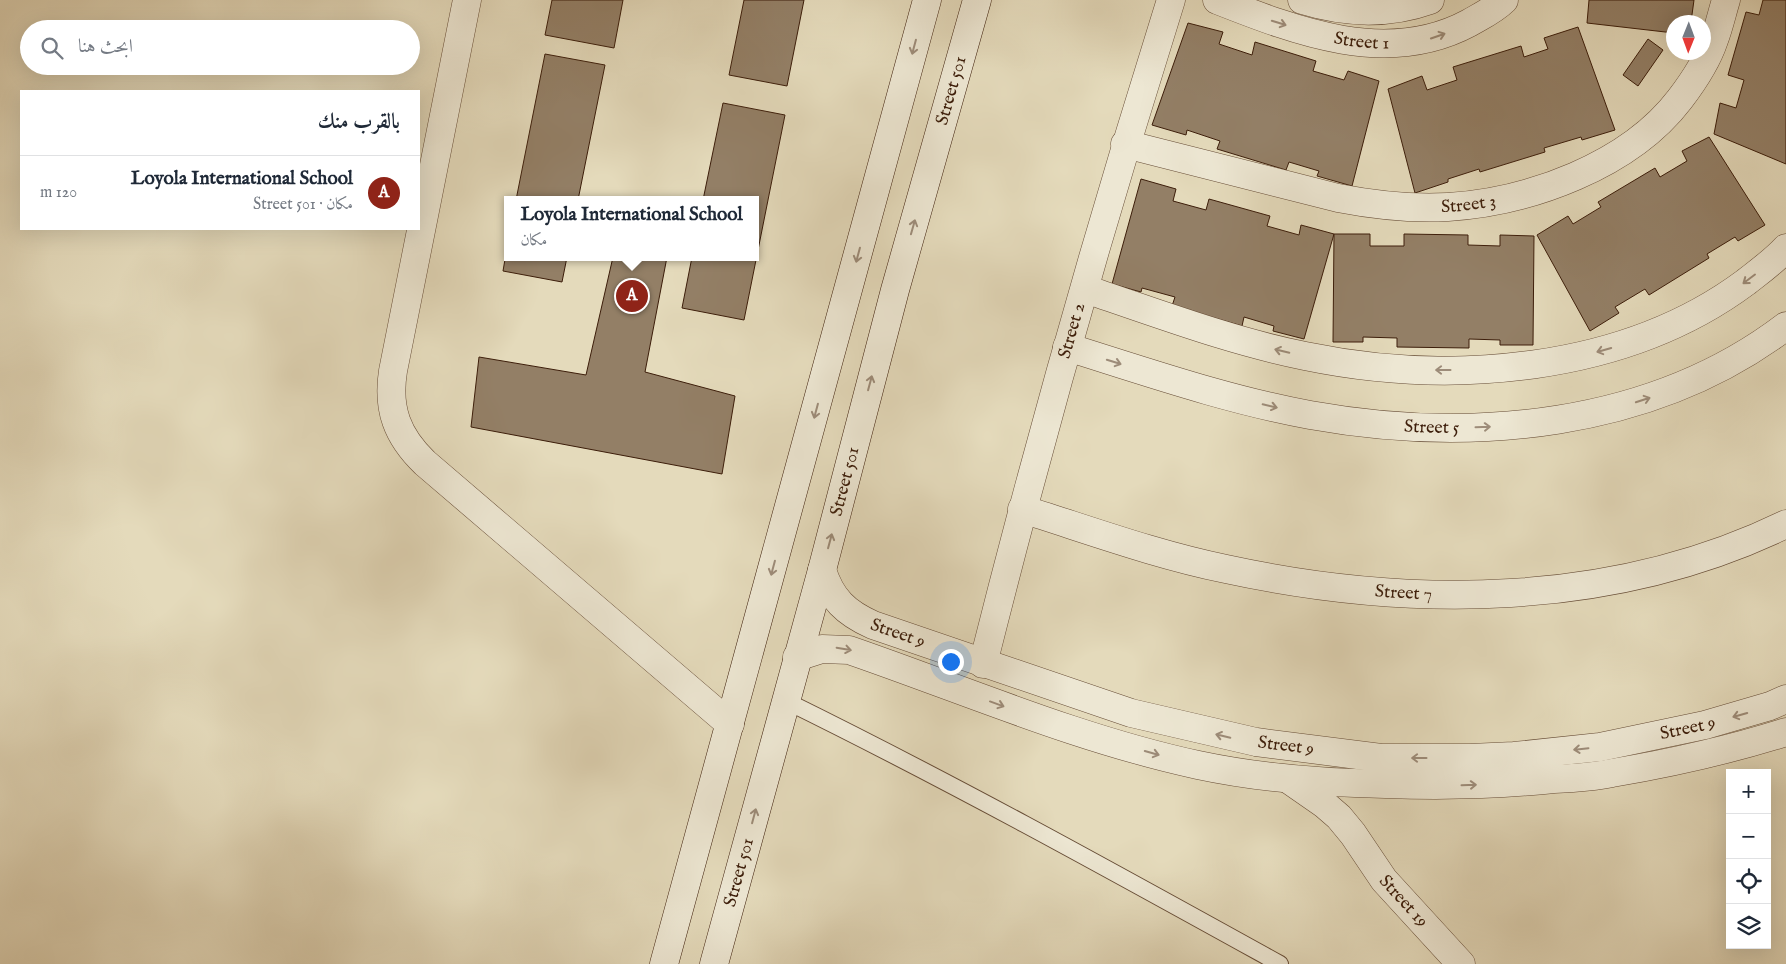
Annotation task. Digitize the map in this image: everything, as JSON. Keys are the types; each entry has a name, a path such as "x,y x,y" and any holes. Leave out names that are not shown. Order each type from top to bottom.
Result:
{"street":[{"path":"468,0 392,371 390,388 395,421 413,451 425,462 730,724"},
{"path":"664,964 927,0"},
{"name":"Street 501","path":"714,964 822,570 895,290 977,0"},
{"name":"Street 2","path":"983,664 1022,509 1067,347 1125,144 1171,0"},
{"name":"Street 1","path":"1217,0 1308,32 1343,40 1388,44 1420,41 1457,29 1504,0"},
{"name":"Street 1","path":"1302,0 1334,8 1372,11 1406,8 1430,0"},
{"name":"Street 3","path":"1125,144 1368,204 1416,208 1449,207 1492,201 1560,182 1628,149 1644,136 1679,100 1701,67 1714,40 1726,0"},
{"path":"1085,289 1209,330 1266,347 1306,356 1381,368 1416,370 1501,368 1530,365 1593,353 1651,334 1701,311 1728,295 1786,248"},
{"name":"Street 5","path":"1067,347 1184,383 1310,415 1403,427 1450,428 1549,422 1626,405 1659,395 1722,367 1748,353 1786,326"},
{"name":"Street 7","path":"1022,509 1139,546 1225,569 1320,585 1420,595 1507,594 1594,584 1677,566 1786,524"},
{"name":"Street 9","path":"822,570 826,582 840,604 861,620 983,664 1131,713 1256,742 1381,758 1514,756 1600,747 1781,710"},
{"name":"Street 9","path":"797,657 822,649 849,650 1034,717 1120,744 1197,764 1288,779 1357,784 1459,785 1514,783 1611,774 1710,754 1786,732"},
{"path":"1353,834 1360,755"},
{"name":"Street 19","path":"1288,779 1339,817 1353,834 1384,880 1461,964"}],"lane":[{"path":"786,701 985,804 1280,964"}],"building":[{"path":"552,0 623,0 614,48 545,35"},
{"path":"744,0 804,0 787,86 729,75"},
{"path":"1589,0 1694,0 1692,15 1666,15 1666,32 1587,23"},
{"path":"1763,0 1786,0 1786,164 1714,134 1720,103 1736,108 1744,80 1728,75 1746,12 1759,15"},
{"path":"1188,23 1223,32 1219,44 1252,55 1255,42 1316,61 1313,71 1344,80 1348,71 1379,81 1352,186 1317,176 1319,171 1289,162 1286,170 1217,149 1220,141 1187,130 1186,135 1152,125"},
{"path":"1578,27 1615,130 1582,140 1581,137 1544,148 1545,152 1480,172 1479,169 1448,179 1448,182 1415,193 1388,89 1422,76 1427,90 1457,80 1453,67 1521,46 1524,57 1548,49 1544,38"},
{"path":"1648,39 1663,50 1638,86 1623,75"},
{"path":"545,54 605,65 579,196 517,196"},
{"path":"723,103 785,115 759,245 759,196 704,196"},
{"path":"1709,137 1765,225 1738,241 1735,237 1707,254 1709,258 1649,295 1645,289 1615,307 1619,313 1590,331 1537,235 1568,216 1573,224 1601,207 1598,202 1655,168 1660,177 1687,161 1682,151"},
{"path":"1141,179 1176,189 1173,201 1206,210 1209,199 1270,216 1267,226 1299,235 1301,225 1334,234 1304,339 1273,331 1274,326 1244,317 1242,326 1172,306 1175,297 1142,288 1141,292 1112,284"},
{"path":"1334,234 1370,234 1370,246 1404,246 1404,234 1468,235 1468,245 1500,246 1500,235 1534,236 1533,345 1500,345 1500,340 1469,339 1469,348 1397,347 1397,338 1363,337 1363,342 1333,342"},
{"path":"505,261 566,261 562,282 503,271"},
{"path":"612,261 666,261 645,372 735,396 722,474 471,427 479,357 586,375"},
{"path":"691,261 756,261 744,320 682,308"}],"place":[{"name":"Loyola International School","path":"632,296"}]}
